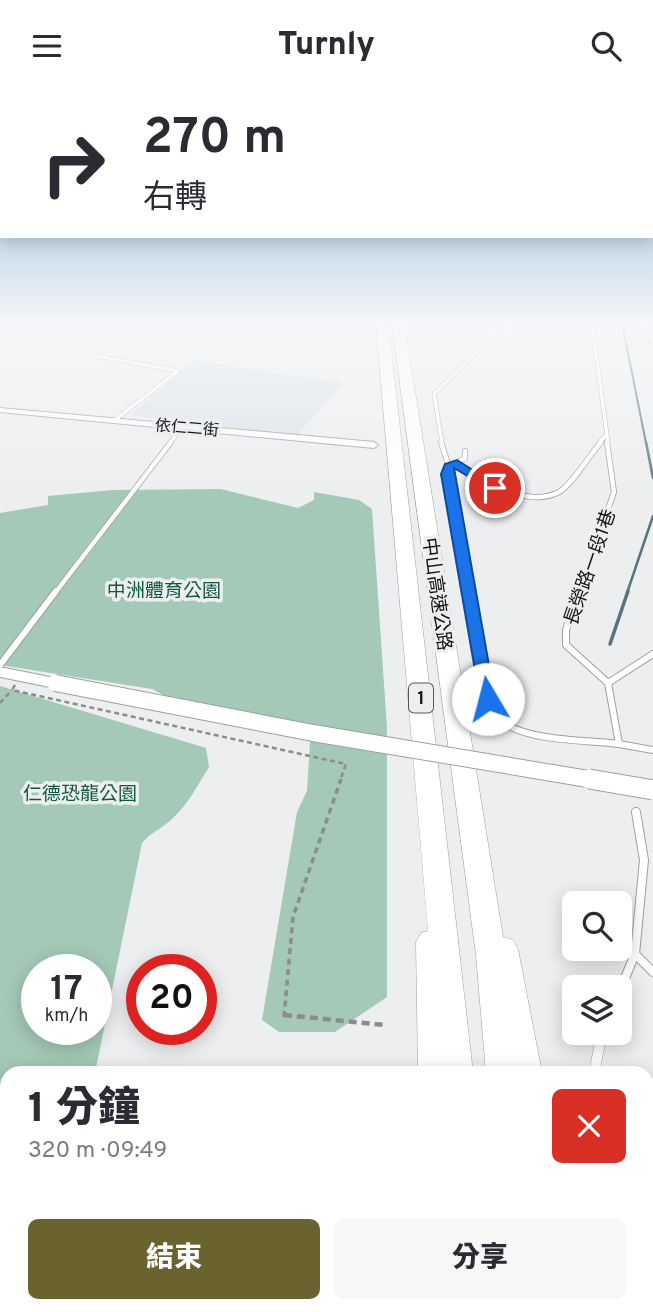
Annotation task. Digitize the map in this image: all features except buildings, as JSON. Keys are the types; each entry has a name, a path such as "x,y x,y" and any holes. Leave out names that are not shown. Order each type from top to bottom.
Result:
{"highway":[{"name":"中山高速公路","path":"388,380 456,1066"},
{"name":"中山高速公路","path":"406,380 481,886 501,1066"},
{"path":"434,1066 431,939 439,880"},
{"path":"481,886 505,955 525,1066"}],"street":[{"name":"依仁二街","path":"0,410 374,445"},
{"path":"0,672 14,682 55,683 313,733 653,790"}],"lane":[{"path":"115,420 166,380"},
{"path":"448,380 434,394 488,699 496,714 505,724 532,734 653,750"},
{"path":"457,463 495,488 517,493 551,495 560,492 607,434 600,380"},
{"path":"0,665 183,426"},
{"name":"長榮路一段1巷","path":"607,434 614,492 566,631 566,645 608,683"},
{"path":"449,467 465,458 465,450"},
{"path":"619,744 608,683 653,654"},
{"path":"626,975 635,954 644,860 636,812"},
{"path":"635,954 653,972"},
{"path":"595,1066 600,1045"}],"path":[{"path":"0,703 14,682 346,764 293,917 284,1017 385,1025"}],"shaded area":[{"path":"170,380 323,380 343,383 296,436 131,415"}],"green space":[{"name":"中洲體育公園","path":"221,489 298,508 314,500 314,492 359,500 372,509 387,728 387,997 335,1032 279,1032 262,1020 297,812 307,791 311,727 182,705 152,689 0,665 0,513 48,505 48,496 113,490"},
{"name":"仁德恐龍公園","path":"0,686 206,748 209,767 192,794 178,813 142,843 112,990 112,954 21,954 21,1045 101,1045 96,1066 0,1066"}],"waterway":[{"path":"633,380 646,443"},
{"path":"646,442 653,478"},
{"path":"627,593 653,516"},
{"path":"610,644 628,591"}],"route":[{"path":"488,699 447,474 449,467 457,463 495,488"}]}
